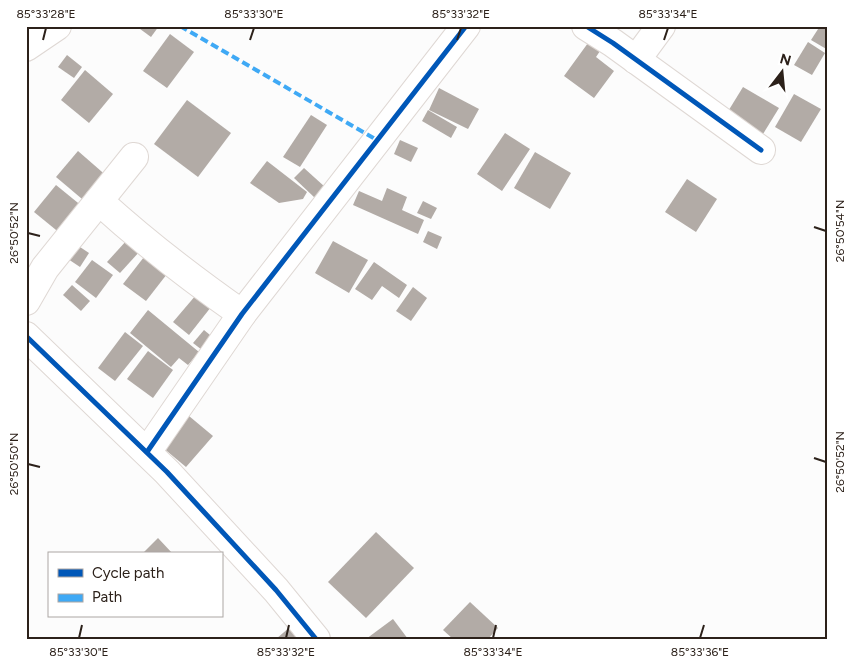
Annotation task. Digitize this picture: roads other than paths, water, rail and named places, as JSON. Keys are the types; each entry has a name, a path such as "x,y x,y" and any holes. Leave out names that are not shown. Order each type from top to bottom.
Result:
{"street":[{"path":"26,47 58,26"},
{"path":"147,452 242,314 466,26"},
{"path":"586,26 761,150"},
{"path":"636,60 660,26"},
{"path":"26,301 45,268 134,156"},
{"path":"99,201 134,233 190,277 242,314"},
{"path":"26,336 147,452 276,590 316,639"}]}
